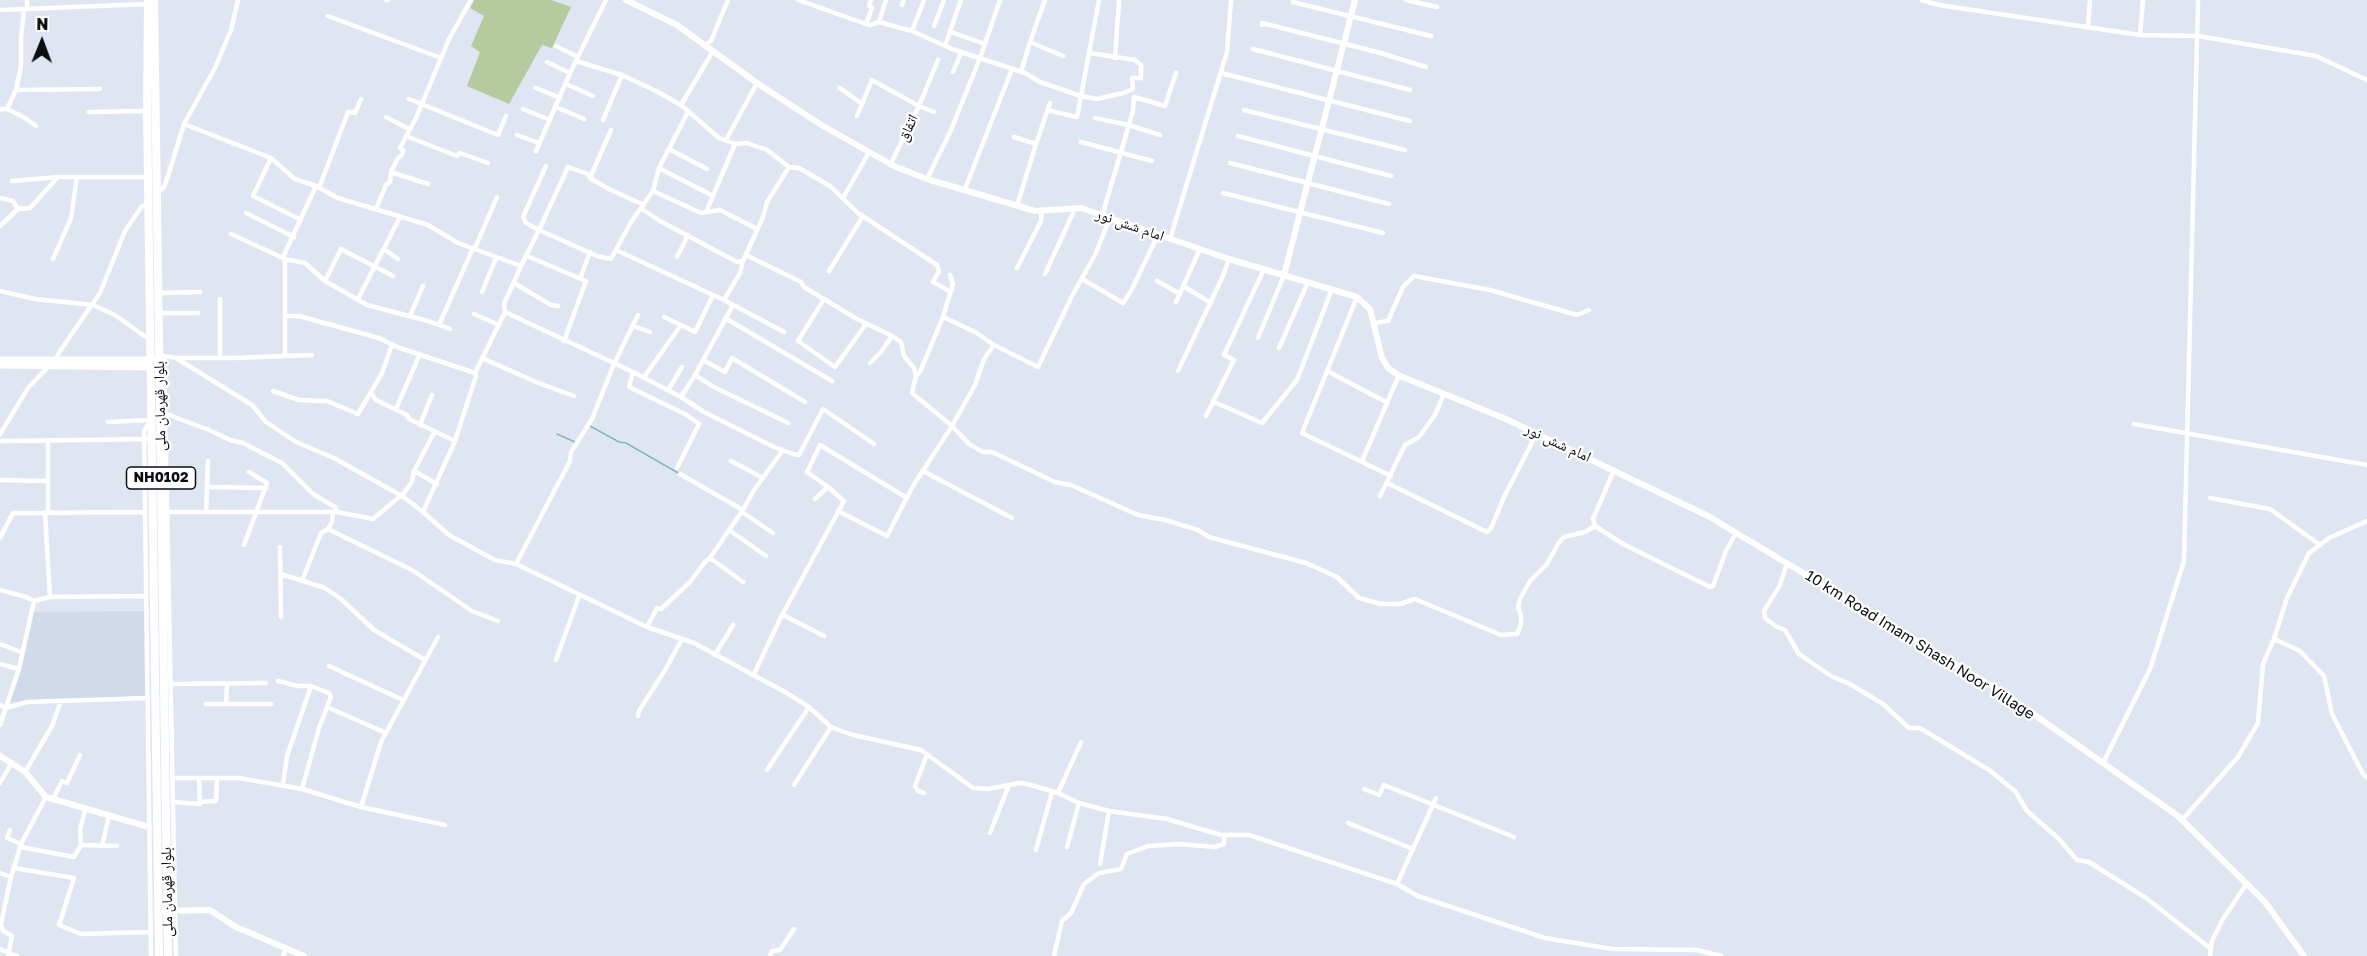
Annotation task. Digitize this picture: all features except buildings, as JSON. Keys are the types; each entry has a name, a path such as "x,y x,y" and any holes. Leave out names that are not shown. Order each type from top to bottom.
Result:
{"highway":[{"name":"بلوار قهرمان ملی","path":"151,2 147,111 153,177 157,193 158,292 157,361 152,439 168,956"},
{"name":"بلوار قهرمان ملی","path":"151,2 153,177 149,206 150,340 157,361 163,413 152,439"},
{"name":"بلوار قهرمان ملی","path":"159,956 167,911"}],"main road":[{"path":"0,360 157,361"},
{"path":"0,365 52,362"}],"street":[{"path":"7,109 16,90 21,66 21,38 27,0"},
{"path":"157,193 167,179 184,124 215,68 231,30 238,0"},
{"path":"376,208 386,185 390,182 391,172 402,155 400,148 441,58 471,0"},
{"path":"536,151 570,73 606,0"},
{"name":"امام شش نور","path":"626,0 677,25 757,83 868,154 890,165 927,179 1035,211 1081,208 1200,249 1357,297 1370,309 1382,358 1388,368 1613,469"},
{"path":"705,45 711,41 728,0"},
{"path":"798,0 812,2 866,24 879,22 912,32 962,53 1021,72 1040,82 1081,96 1097,99 1132,89 1132,78 1141,78 1141,65 1135,60 1090,53"},
{"path":"866,24 872,8 869,6 871,0"},
{"path":"879,22 886,0"},
{"path":"912,32 924,0"},
{"path":"934,26 944,0"},
{"path":"945,46 961,0"},
{"path":"927,179 951,130 1000,0"},
{"path":"1021,72 1045,0"},
{"path":"1047,110 1077,117 1099,0"},
{"path":"1115,58 1119,0"},
{"path":"1170,239 1227,52 1231,0"},
{"path":"1258,338 1284,275 1302,213 1355,0"},
{"path":"1406,0 1437,7"},
{"path":"1922,0 1939,5 2140,35 2198,36 2316,56 2367,80"},
{"path":"2088,27 2090,0"},
{"path":"2140,35 2143,0"},
{"path":"2103,763 2150,669 2184,561 2198,0"},
{"path":"0,10 151,2"},
{"path":"1293,2 1431,36"},
{"path":"328,16 441,58"},
{"path":"1262,25 1262,23 1426,66"},
{"path":"951,32 985,44"},
{"path":"1030,42 1063,56"},
{"path":"556,46 577,59 622,75 681,105 719,138 735,144 747,142 767,150 789,167 799,168 830,186 858,213 938,265 939,272 933,282 951,292"},
{"path":"1253,50 1410,90"},
{"path":"681,105 713,51"},
{"path":"954,72 962,53"},
{"path":"857,116 873,80 919,106 938,60"},
{"path":"547,62 570,73"},
{"path":"965,189 1012,69"},
{"path":"1102,216 1133,111 1134,97 1165,106 1176,73"},
{"path":"1221,73 1410,121"},
{"path":"603,120 622,75"},
{"path":"726,140 757,83"},
{"path":"566,84 593,96"},
{"path":"536,88 560,98"},
{"path":"840,88 861,103"},
{"path":"16,90 100,89"},
{"path":"285,356 284,258 318,187 348,112 355,113 361,99"},
{"path":"409,99 498,135 506,116"},
{"path":"1017,206 1050,103"},
{"path":"556,106 584,119"},
{"name":"اتفاق","path":"890,165 919,106 934,112"},
{"path":"0,109 7,109 36,126"},
{"path":"523,109 550,120"},
{"path":"1244,110 1405,150"},
{"path":"89,112 147,111"},
{"path":"546,166 523,217 526,223 597,256 611,259 631,222 653,191 659,168 688,112"},
{"path":"386,117 409,129"},
{"path":"1095,118 1128,124 1160,135"},
{"path":"184,124 271,158 295,179 318,187 338,198 428,225 458,243 521,266"},
{"path":"590,178 611,130"},
{"path":"517,135 539,143"},
{"path":"406,136 457,156 460,153 488,163"},
{"path":"1238,136 1391,176"},
{"path":"1014,137 1036,144"},
{"path":"1081,142 1152,160"},
{"path":"707,210 735,144"},
{"path":"669,149 707,169"},
{"path":"843,198 868,154"},
{"path":"271,158 253,196 301,220"},
{"path":"1230,164 1389,204"},
{"path":"423,512 455,441 476,376 475,373 505,312 504,304 568,167 588,174 590,178 643,207 660,221 737,262 743,261"},
{"path":"724,300 740,273 767,202 789,167"},
{"path":"659,168 713,196"},
{"path":"391,172 428,184"},
{"path":"12,182 58,177 153,177"},
{"path":"0,226 18,210 30,208 58,177"},
{"path":"53,259 72,218 77,177"},
{"path":"653,191 701,213 707,210 720,210 757,230"},
{"path":"1223,193 1383,233"},
{"path":"439,325 497,197"},
{"path":"0,198 13,201 18,210"},
{"path":"0,434 28,388 52,362 93,305 125,231 142,206 149,206"},
{"path":"1045,274 1073,213 1073,208"},
{"path":"1017,268 1041,221 1042,210"},
{"path":"246,213 294,237"},
{"path":"830,271 863,216"},
{"path":"358,299 400,217"},
{"path":"943,317 1038,367 1095,255 1110,218"},
{"path":"231,234 284,258 305,263 325,281 367,305 450,329"},
{"path":"677,257 688,234"},
{"path":"1082,279 1123,303 1158,235"},
{"path":"325,281 340,249 393,276"},
{"path":"1176,302 1200,249"},
{"path":"385,250 398,259"},
{"path":"616,250 724,300 784,332"},
{"path":"580,279 590,252"},
{"path":"746,255 801,282 804,287 866,324 902,342 904,356 914,368 916,376 912,393 952,426 969,444 983,452 992,452 1055,482 1071,485 1138,515 1165,520 1198,530 1209,537 1306,563 1337,577 1359,598 1381,604 1400,604 1416,599 1501,635 1517,634 1521,625 1518,607 1530,581 1547,564 1564,537 1585,532 1594,526"},
{"path":"528,256 586,281 564,341"},
{"path":"482,292 496,258"},
{"path":"1178,371 1211,303 1229,258"},
{"path":"1206,416 1234,360 1224,355 1264,269"},
{"path":"916,376 920,372 943,317 953,284 950,275"},
{"path":"1375,323 1388,321 1403,287 1414,276 1490,290 1577,315 1589,310"},
{"path":"1157,282 1180,294"},
{"path":"1279,348 1308,282"},
{"path":"514,283 550,304 558,306"},
{"path":"410,316 423,286"},
{"path":"1183,286 1211,303"},
{"path":"1214,402 1262,423 1297,380 1332,289"},
{"path":"0,291 35,299 93,305 115,315 150,340"},
{"path":"158,292 200,292"},
{"path":"664,317 695,332 713,295"},
{"path":"1357,297 1302,433 1391,476"},
{"path":"220,299 220,358"},
{"path":"824,299 798,341 836,367 866,324"},
{"path":"681,397 733,305"},
{"path":"505,312 644,377 704,412 783,450 799,455 823,409 874,444"},
{"path":"158,313 198,313"},
{"path":"474,314 499,324"},
{"path":"516,564 570,461 571,452 592,419 614,364 638,315"},
{"path":"286,316 299,316 329,323 379,338 392,345 475,373"},
{"path":"725,318 832,381"},
{"path":"644,377 681,325"},
{"path":"633,326 650,332"},
{"path":"870,363 892,336"},
{"path":"273,391 299,400 327,401 358,414 381,373 392,345"},
{"path":"838,511 887,536 907,498 975,386 984,359 994,345"},
{"path":"396,409 420,354"},
{"path":"176,956 167,911 173,802 171,684 163,413 157,361 176,358 312,355"},
{"path":"176,358 252,405 266,422 296,442 334,458 402,496 448,535 495,560 516,564 647,627 694,642 715,656 754,674 808,707 831,727 853,735 921,750 973,788 988,789 1027,784 1108,811 1167,819 1224,835 1249,835 1397,884 1418,896 1545,938 1634,953 1697,951 1721,956"},
{"path":"482,358 574,396"},
{"path":"703,360 725,372 732,358 805,402"},
{"path":"668,390 682,367"},
{"path":"1327,371 1386,402"},
{"path":"633,372 629,387 687,415 699,424 677,468"},
{"path":"695,375 712,386 788,423"},
{"path":"1362,461 1386,402 1400,375"},
{"path":"371,393 376,400 396,409 420,425 455,441"},
{"path":"1380,496 1406,445 1419,437 1435,415 1444,394"},
{"path":"420,425 432,395"},
{"path":"163,413 243,443 282,463 313,494 335,507 332,522 328,529 321,533 302,581"},
{"path":"108,422 152,420"},
{"path":"2134,423 2367,465"},
{"path":"167,512 335,512 373,519 396,498 402,496 412,482 414,471 435,431"},
{"path":"1386,485 1387,483 1487,532 1537,433"},
{"path":"0,441 152,439 145,512 151,956"},
{"path":"48,441 46,513 50,597"},
{"path":"754,674 844,498 807,472 820,446 907,498"},
{"path":"647,627 657,608 661,609 683,589 710,558 783,450"},
{"path":"206,512 208,461"},
{"path":"731,461 763,478"},
{"path":"1594,526 1593,519 1613,469"},
{"name":"10 km Road Imam Shash Noor Village","path":"1613,469 1708,516 1788,563 2005,694 2103,763 2182,820 2265,902 2304,956"},
{"path":"414,471 437,484"},
{"path":"923,471 1012,518"},
{"path":"244,545 266,488 266,481 249,472"},
{"path":"680,474 742,511 773,533"},
{"path":"0,480 47,481"},
{"path":"207,487 266,488"},
{"path":"815,499 828,487"},
{"path":"2210,498 2270,508 2320,545"},
{"path":"0,538 12,513 145,512"},
{"path":"0,518 8,521"},
{"path":"2182,820 2238,757 2258,723 2263,664 2287,598 2309,553 2329,538 2367,520"},
{"path":"1594,526 1623,544 1710,588 1713,586 1736,533"},
{"path":"328,529 412,570 472,610 498,621"},
{"path":"729,530 766,556"},
{"path":"280,547 281,617"},
{"path":"710,558 743,582"},
{"path":"1788,563 1780,585 1764,611 1765,618 1785,630 1799,654 1831,676 1850,684 1883,704 1909,728 1920,728 1989,770 2015,791 2027,811 2059,839 2077,860 2089,862 2146,898 2210,948"},
{"path":"281,574 325,588 341,599 374,630 425,660"},
{"path":"0,590 34,601 50,597 146,596"},
{"path":"556,660 579,596"},
{"path":"0,725 3,706 19,669 34,601"},
{"path":"783,615 824,636"},
{"path":"715,656 733,625"},
{"path":"361,807 381,742 438,637"},
{"path":"638,716 682,639"},
{"path":"2274,639 2300,651 2324,676 2332,714 2367,778"},
{"path":"0,644 21,652"},
{"path":"0,664 19,669"},
{"path":"329,666 403,700"},
{"path":"278,681 298,686 311,686 331,695 302,789"},
{"path":"171,684 266,683"},
{"path":"226,704 227,684"},
{"path":"283,785 287,756 311,686"},
{"path":"3,706 27,702 148,698"},
{"path":"25,772 52,726 61,701"},
{"path":"206,704 271,704"},
{"path":"327,707 386,733"},
{"path":"767,770 808,707"},
{"path":"794,785 831,727"},
{"path":"1058,793 1081,742"},
{"path":"924,793 918,791 915,786 927,754"},
{"path":"53,799 62,781 67,783 80,755"},
{"path":"0,756 25,772 46,797 149,827"},
{"path":"0,783 12,762"},
{"path":"172,778 239,778 283,785 361,807 445,825"},
{"path":"199,779 200,802"},
{"path":"173,802 186,801 197,805 200,802 215,802 217,779"},
{"path":"1364,789 1379,795 1384,784 1514,837"},
{"path":"990,833 1009,785"},
{"path":"1036,850 1052,792"},
{"path":"8,954 12,936 3,931 2,907 21,845 46,797"},
{"path":"1397,884 1436,798"},
{"path":"1067,847 1079,803"},
{"path":"10,830 7,838 21,845 74,857 81,845 80,830 85,810"},
{"path":"1100,864 1108,811"},
{"path":"102,846 110,816"},
{"path":"1348,823 1413,849"},
{"path":"1054,956 1062,921 1071,914 1084,884 1100,873 1121,869 1127,854 1148,846 1179,844 1215,847 1224,844 1224,835"},
{"path":"81,845 117,846"},
{"path":"14,868 74,878 59,925 81,934 151,932"},
{"path":"0,873 11,877"},
{"path":"2210,956 2210,948 2223,919 2247,884"},
{"path":"167,911 210,910 227,922 285,952 304,956"},
{"path":"770,956 772,951 780,950 794,929"},
{"path":"0,949 17,956"}],"shaded area":[{"path":"144,611 145,696 9,702 33,612"}],"green space":[{"path":"474,0 551,0 571,7 552,48 542,45 509,104 467,86 480,52 471,46 484,16 470,8"}],"waterway":[{"path":"590,426 619,442 626,443 680,474"},
{"path":"557,434 575,442"}]}
